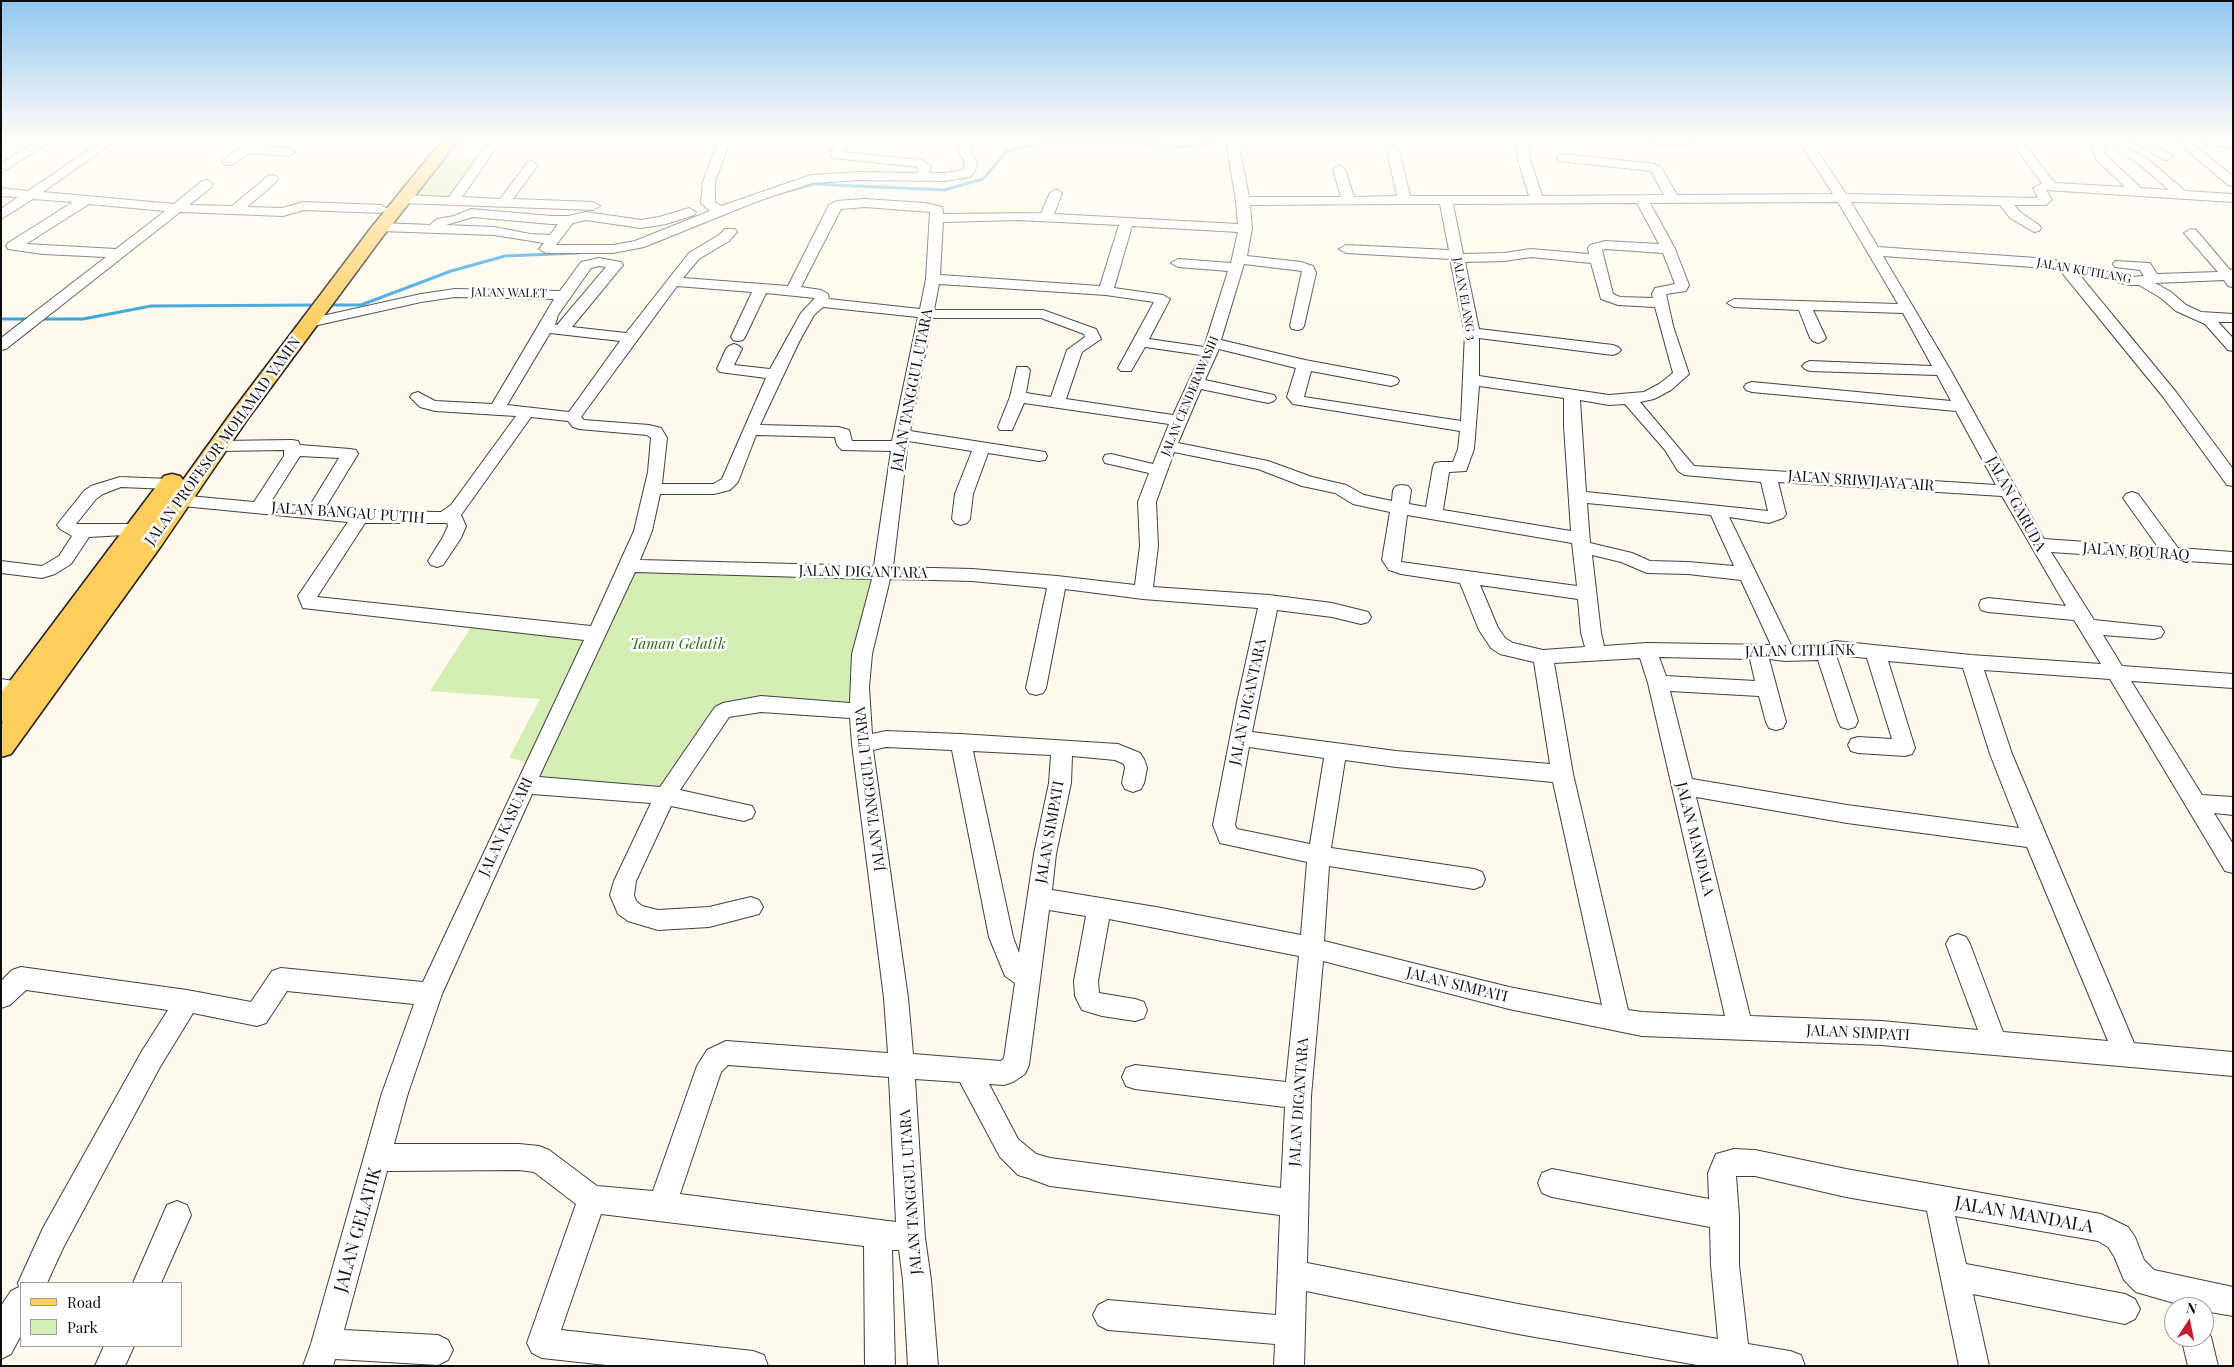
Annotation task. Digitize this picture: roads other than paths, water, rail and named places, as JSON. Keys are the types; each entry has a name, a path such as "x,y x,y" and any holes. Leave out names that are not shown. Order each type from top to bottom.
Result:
{"main road":[{"name":"JALAN PROFESOR MOHAMAD YAMIN","path":"373,231 384,205"},
{"name":"JALAN PROFESOR MOHAMAD YAMIN","path":"1,746 152,540 174,493 310,312 373,231 398,205"},
{"name":"JALAN PROFESOR MOHAMAD YAMIN","path":"1,713 10,687 135,530 219,446 310,312"}],"street":[{"path":"1,215 16,205"},
{"path":"78,205 14,246 43,250 120,253"},
{"path":"141,205 283,212 303,206 381,209"},
{"path":"1,346 32,324 181,205"},
{"path":"234,210 240,205"},
{"path":"571,205 600,206"},
{"path":"434,228 442,222 458,219 470,213 568,220 586,216 619,220 629,224 652,223 679,216 704,205"},
{"path":"710,205 720,212"},
{"path":"568,220 546,249 591,250 626,247 654,240 737,205"},
{"path":"792,292 836,205 838,205"},
{"path":"890,205 930,207 937,210 944,218 1046,218 1245,228"},
{"path":"1046,218 1051,205"},
{"name":"JALAN CENDERAWASIH","path":"1143,593 1149,546 1147,502 1158,470 1212,348 1238,264 1245,228 1243,205"},
{"name":"JALAN ELANG 3","path":"1434,514 1441,468 1459,468 1464,457 1471,380 1472,333 1447,205"},
{"path":"1471,380 1609,400 1629,400 1648,396 1665,387 1681,374 1660,303 1660,290 1682,287 1668,249 1645,205"},
{"name":"JALAN GARUDA","path":"1845,205 1908,308 2038,545 2233,864"},
{"path":"2007,205 2016,215 2034,228"},
{"name":"JALAN TANGGUL UTARA","path":"924,1366 917,1280 911,1238 907,1138 896,998 872,742 859,711 862,654 889,572 900,441 926,314 937,279 944,218"},
{"path":"1106,292 1127,222"},
{"path":"373,231 434,228 494,231 530,238 554,239"},
{"path":"572,417 673,281 694,256 724,238 730,232"},
{"path":"2191,233 2230,277"},
{"path":"1660,303 1609,298 1604,294 1595,248 1601,246 1668,249"},
{"path":"1346,249 1456,257 1488,258 1531,253 1596,259"},
{"name":"JALAN KUTILANG","path":"1875,251 2064,266 2116,279 2148,280 2230,277"},
{"path":"554,329 616,265 599,262 586,265 564,295"},
{"path":"1178,264 1296,265 1308,268 1309,273 1297,326"},
{"path":"2120,264 2145,266 2148,280 2181,308 2213,323 2233,347"},
{"path":"2064,266 2170,395 2233,481"},
{"path":"937,279 1106,292 1163,299 1126,368"},
{"path":"653,489 714,489 724,486 729,482 790,342 808,314 823,297 821,294 673,281"},
{"path":"761,289 725,369 775,374"},
{"name":"JALAN WALET","path":"310,312 455,293 564,295"},
{"name":"JALAN WALET","path":"497,410 511,383 554,329 551,315 564,295"},
{"path":"820,302 926,314 1043,314 1091,332 1093,339 1074,350 1057,402"},
{"path":"1734,303 1908,308"},
{"path":"1804,305 1818,338"},
{"path":"2199,316 2233,318"},
{"path":"554,329 630,338"},
{"path":"1472,333 1612,350"},
{"path":"1140,342 1212,348 1391,381"},
{"path":"1305,365 1296,400 1468,427"},
{"path":"1810,366 1943,371"},
{"path":"1006,427 1018,396 1022,370"},
{"path":"1196,383 1268,398"},
{"path":"1752,387 1962,406"},
{"path":"1572,394 1572,426 1581,543 1591,632 1597,654"},
{"path":"1018,396 1179,421"},
{"path":"418,397 426,404 435,406 572,417 579,424 656,432 659,438 653,489 643,531 629,566"},
{"path":"1629,400 1671,447 1684,467 1690,471 1770,477"},
{"path":"436,562 452,538 457,526 452,515 526,412"},
{"path":"751,430 838,432 843,434 848,446 900,441 982,447 1039,456"},
{"path":"219,446 292,445 292,456 259,507"},
{"path":"1169,446 1262,465 1308,482 1340,489 1359,500 1581,543 1647,567 1688,568 1748,574"},
{"path":"961,519 964,494 982,447"},
{"path":"293,450 350,454 314,512"},
{"path":"1111,459 1158,470"},
{"name":"JALAN SRIWIJAYA AIR","path":"1578,497 1717,510 1769,517 1777,514 1770,477 2009,491"},
{"name":"JALAN BANGAU PUTIH","path":"84,531 72,530 66,525 90,494 120,482 259,507 360,517 437,519 452,515"},
{"path":"1402,490 1392,563 1401,568 1586,594"},
{"path":"2132,498 2173,554"},
{"path":"1717,510 1785,654"},
{"path":"360,517 308,596 310,602 597,634"},
{"path":"1,567 42,572 55,568 65,560 84,531 135,530"},
{"name":"JALAN BOURAQ","path":"2038,545 2233,558"},
{"name":"JALAN DIGANTARA","path":"629,566 889,572 1057,582 1143,593 1269,602 1240,738 1224,825 1228,838 1319,855 1298,1096 1289,1366"},
{"name":"JALAN KASUARI","path":"395,1093 430,994 525,785 629,566"},
{"name":"JALAN CITILINK","path":"1467,577 1489,630 1498,643 1512,651 1543,657 1647,650 1785,654 1825,652 1835,648 1971,662 2233,681"},
{"path":"1036,688 1057,582"},
{"path":"1269,602 1332,610 1361,617"},
{"path":"1988,605 2154,632"},
{"name":"JALAN MANDALA","path":"1647,650 1658,683 1741,1029"},
{"path":"1858,745 1905,748 1874,651"},
{"path":"1825,652 1848,721"},
{"path":"1758,653 1776,722"},
{"path":"1543,657 1562,774 1618,1020"},
{"path":"1971,662 2001,754 2126,1055"},
{"path":"1658,683 1767,688"},
{"path":"751,907 708,916 658,920 636,914 626,908 622,895 625,881 665,796 722,712 730,708 761,704 859,711"},
{"path":"1240,738 1396,759 1562,774"},
{"path":"872,742 960,742 1118,752 1133,758 1136,768 1133,783"},
{"path":"960,742 968,772 1001,937 1014,968 1028,978"},
{"name":"JALAN SIMPATI","path":"1062,747 1060,784 1038,898 1099,907 1312,948 1510,998 1642,1024 1881,1033 2233,1064"},
{"path":"1336,751 1319,855 1474,879"},
{"path":"525,785 645,793 744,812"},
{"path":"1683,786 1848,814 2035,839"},
{"path":"2196,803 2233,806"},
{"path":"662,1206 710,1066 716,1058 726,1053 1004,1073 1016,1065 1038,898"},
{"path":"1099,907 1086,981 1087,996 1091,1002 1135,1010"},
{"path":"1958,944 1995,1043"},
{"path":"1,998 21,978 187,1001 257,1014 281,979 430,994"},
{"path":"32,1282 53,1238 120,1115 187,1001"},
{"path":"967,1070 1009,1148 1028,1165 1050,1172 1294,1203"},
{"path":"1134,1077 1298,1096"},
{"name":"JALAN GELATIK","path":"322,1355 395,1093"},
{"path":"378,1158 519,1157 539,1160 592,1199 662,1206 911,1238"},
{"name":"JALAN MANDALA","path":"1725,1216 1722,1173 1726,1164 1734,1162 1755,1163 1846,1183 2101,1228 2118,1237 2125,1247 2134,1270 2146,1282 2190,1297"},
{"path":"1552,1183 1725,1216 1725,1265 1735,1357"},
{"path":"592,1199 542,1343 753,1366"},
{"path":"1938,1200 1974,1366"},
{"path":"147,1282 177,1215"},
{"path":"878,1234 880,1366"},
{"path":"1292,1274 1518,1319 1790,1366"},
{"path":"1955,1276 2125,1309"},
{"name":"JALAN MANDALA","path":"2214,1302 2233,1302"},
{"path":"1108,1315 1290,1331"},
{"path":"110,1366 119,1347"},
{"path":"2198,1347 2203,1366"},
{"path":"322,1355 438,1350"}],"waterway":[{"path":"326,305 361,305 451,271 505,256 578,253"},
{"path":"40,319 83,319 151,306 316,305"},
{"path":"1,319 30,319"}],"park label":[{"name":"Taman Gelatik","path":"678,644"}]}
